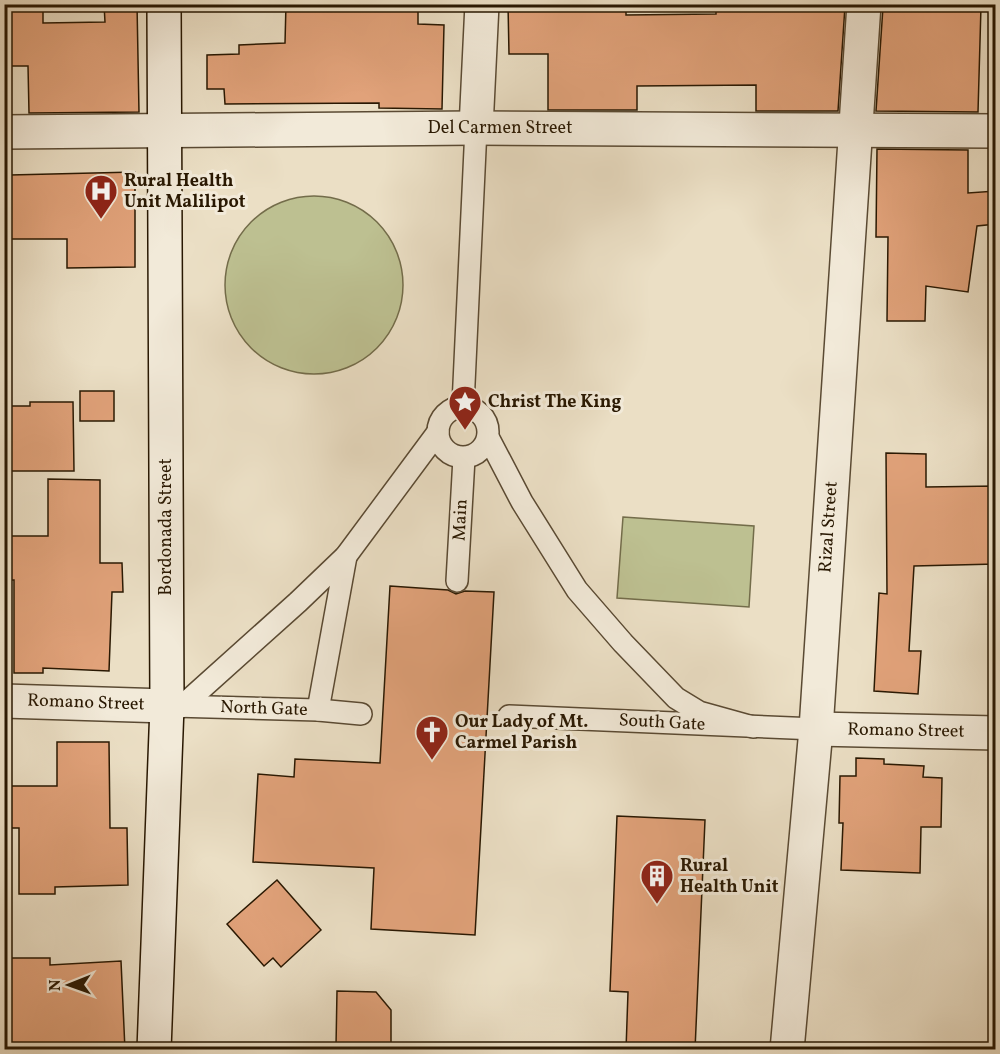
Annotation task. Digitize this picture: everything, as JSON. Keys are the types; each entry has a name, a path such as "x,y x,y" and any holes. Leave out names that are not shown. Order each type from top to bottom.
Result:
{"street":[{"name":"Bordonada Street","path":"154,1050 174,706 164,4"},
{"path":"476,128 483,4"},
{"name":"Rizal Street","path":"787,1050 816,729 864,4"},
{"name":"Del Carmen Street","path":"4,132 476,128 996,131"},
{"name":"Romano Street","path":"4,701 174,706"},
{"name":"Romano Street","path":"816,729 996,733"}],"lane":[{"path":"463,405 476,128"},
{"path":"463,405 476,409 486,418 489,431 486,445 477,454 464,458 451,455 441,445 438,432 440,419 450,409 463,405"},
{"path":"174,706 298,602 346,556 438,432"},
{"path":"488,437 522,502 577,590 623,643 676,698 699,712 753,727"},
{"name":"Main","path":"457,581 464,458"},
{"path":"318,710 346,556"},
{"name":"North Gate","path":"174,706 318,710 361,714"},
{"name":"South Gate","path":"508,716 816,729"}],"green space":[{"path":"314,196 348,203 377,222 396,251 403,285 396,319 377,348 348,367 314,374 280,367 251,348 232,319 225,285 232,251 251,222 280,203"},
{"path":"623,517 754,526 749,607 617,598"}],"building":[{"path":"104,4 137,4 139,112 29,113 28,66 4,66 4,6 43,6 43,23 105,22"},
{"path":"286,4 418,4 418,24 444,25 442,109 379,108 379,103 225,104 224,89 207,89 207,55 239,54 239,45 285,43"},
{"path":"508,4 626,4 626,15 716,14 716,4 845,6 838,111 756,111 756,85 637,86 637,110 548,110 548,54 509,54"},
{"path":"886,5 981,6 978,112 876,111 883,7"},
{"path":"877,149 968,150 968,193 996,191 996,224 977,226 968,292 926,286 925,321 887,321 888,237 876,237"},
{"name":"Rural Health Unit Malilipot","path":"135,172 135,267 67,268 67,239 4,239 4,193 10,193 10,175"},
{"path":"80,391 114,391 114,421 80,421"},
{"path":"30,402 73,402 74,471 4,471 4,406 30,406"},
{"path":"886,453 926,454 926,487 996,486 996,564 914,566 909,651 921,651 918,694 874,691 879,593 887,594"},
{"path":"48,479 100,480 100,563 122,563 123,592 112,592 109,671 43,668 43,673 14,673 14,580 4,580 4,536 48,536"},
{"name":"Our Lady of Mt. Carmel Parish","path":"390,586 448,590 456,594 465,591 494,592 475,935 371,929 374,868 253,862 258,774 294,777 295,759 380,763"},
{"path":"57,742 109,742 110,828 127,828 128,885 55,887 55,894 19,894 19,828 4,828 4,786 57,786"},
{"path":"856,758 884,759 884,764 924,766 923,777 942,778 941,827 921,827 920,873 841,870 843,823 839,823 840,776 856,776"},
{"name":"Rural Health Unit","path":"617,816 705,820 695,1050 626,1050 628,992 610,991"},
{"path":"277,880 321,930 281,967 273,958 264,966 227,924"},
{"path":"9,958 50,958 50,965 121,961 125,1050 9,1050"},
{"path":"337,991 376,992 391,1010 391,1047 336,1046"}],"place":[{"name":"Rural Health Unit Malilipot","path":"101,220"},
{"name":"Christ The King","path":"465,431"},
{"name":"Our Lady of Mt. Carmel Parish","path":"432,761"},
{"name":"Rural Health Unit","path":"657,905"}]}
